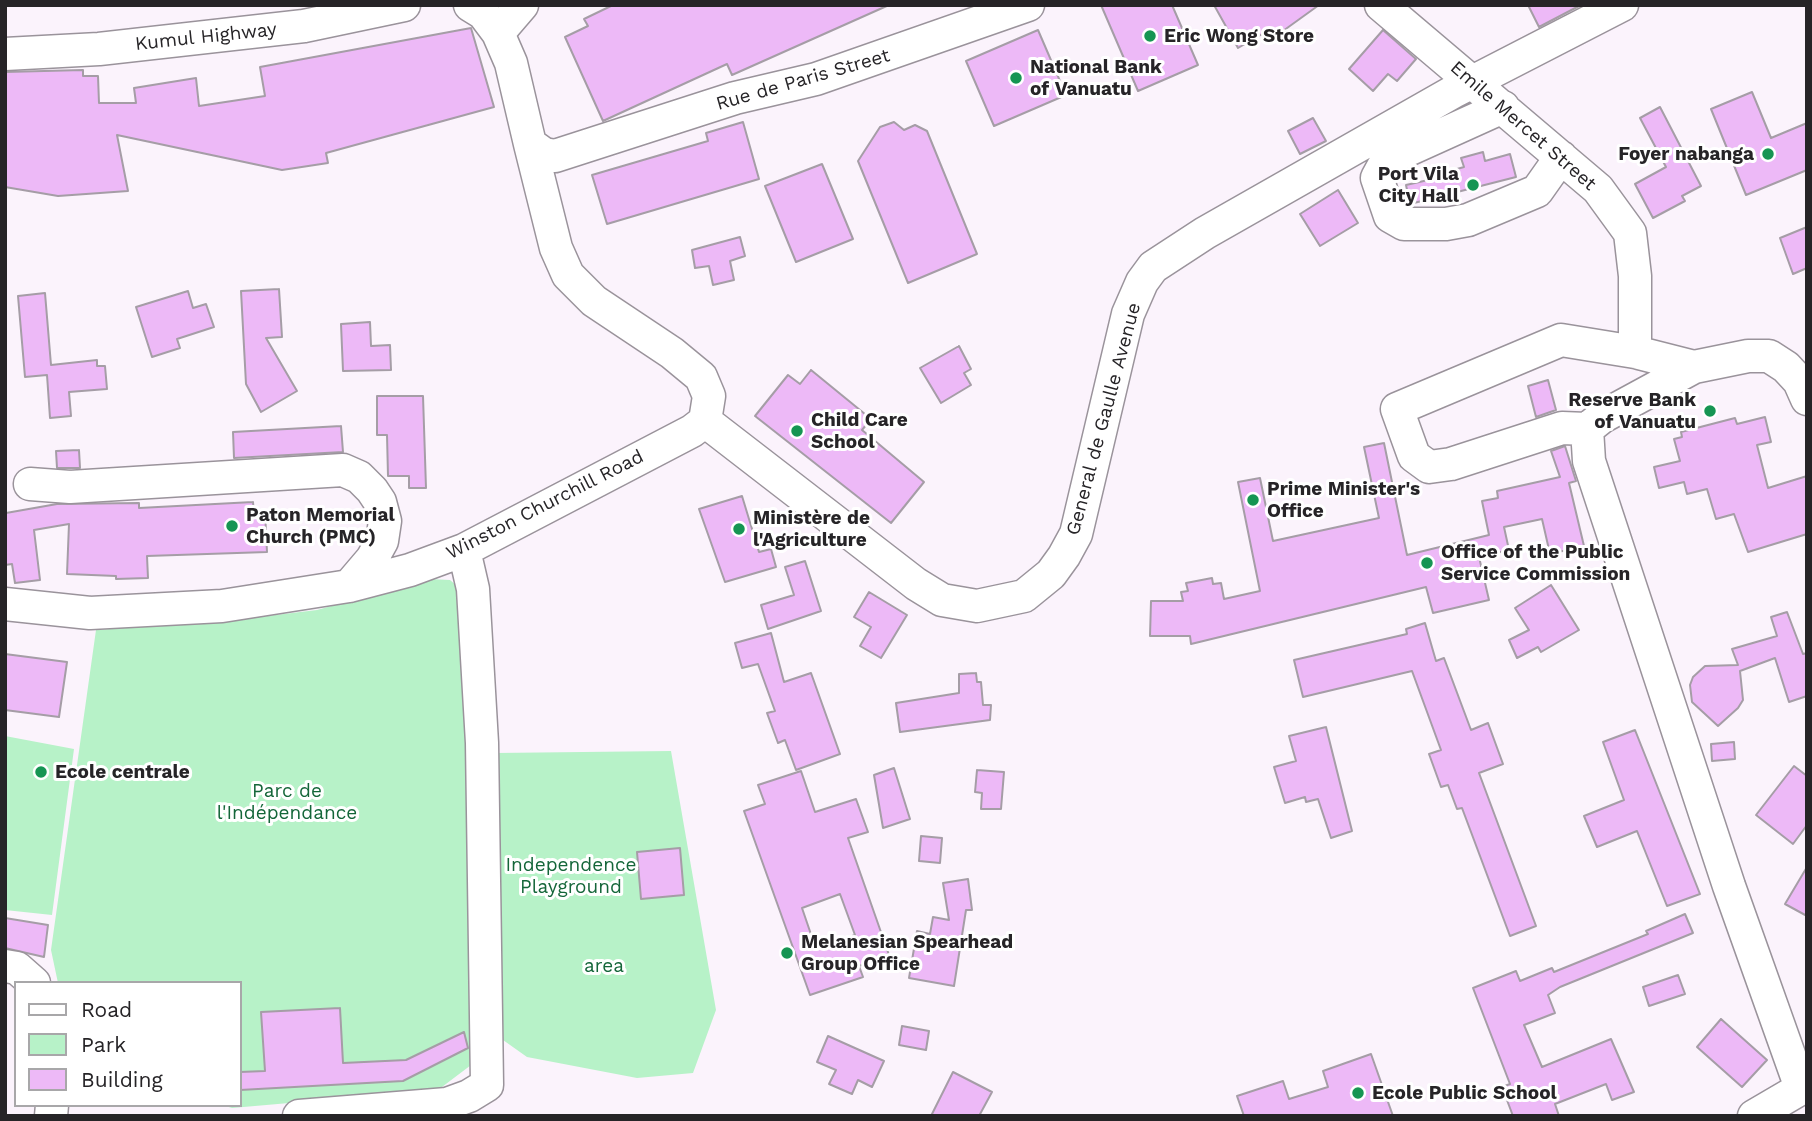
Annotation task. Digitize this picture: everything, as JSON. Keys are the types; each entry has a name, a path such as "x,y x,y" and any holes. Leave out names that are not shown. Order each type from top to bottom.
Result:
{"street":[{"name":"Kumul Highway","path":"5,54 99,49 304,26 404,5"},
{"path":"470,5 483,12 498,33 511,63 544,172 561,262 575,285 594,301 672,353 701,377 709,396 705,421"},
{"path":"498,33 522,5"},
{"name":"Rue de Paris Street","path":"544,172 555,156 735,98 816,79 1028,5"},
{"name":"Emile Mercet Street","path":"1381,5 1598,190 1630,233 1635,276 1635,352"},
{"name":"General de Gaulle Avenue","path":"705,421 930,594 951,602 977,606 1024,596 1051,574 1076,534 1128,314 1142,282 1153,267 1226,220 1473,82 1620,6"},
{"path":"1503,107 1399,154 1383,167 1377,178 1390,216 1404,225 1446,224 1468,220 1537,191 1561,157"},
{"path":"1694,367 1635,352 1561,340 1397,409 1414,456 1429,467 1451,464 1562,428 1587,429 1602,417 1694,367 1769,356 1786,367 1799,381 1807,399"},
{"name":"Winston Churchill Road","path":"5,604 90,613 222,606 349,586 410,570 464,550 692,431 705,421"},
{"path":"1587,429 1589,461 1729,886 1804,1087 1754,1116"},
{"path":"30,484 69,487 343,470 359,477 372,491 380,502 385,521 382,541 373,559 349,586"},
{"path":"299,1116 447,1104 487,1085 482,743 473,589 464,550"},
{"path":"5,966 17,968 32,981"}],"green space":[{"name":"Parc de l'Indépendance","path":"429,579 450,580 464,592 479,1059 438,1090 232,1108 229,1107 242,1107 242,981 58,981 51,950 96,630 234,620 317,610"},
{"path":"5,736 74,749 52,915 5,910"},
{"name":"area","path":"671,751 716,1010 693,1073 637,1078 527,1057 503,1040 495,753"}],"building":[{"path":"613,5 889,5 732,75 727,64 603,121 565,37 588,26 584,19"},
{"name":"Eric Wong Store","path":"1101,5 1172,5 1198,65 1138,91"},
{"path":"1214,5 1319,5 1276,36 1271,29 1238,48"},
{"path":"1528,5 1581,5 1539,27"},
{"path":"471,28 494,107 326,153 328,163 282,170 117,135 128,191 58,196 5,187 5,72 83,70 83,76 98,76 99,103 136,103 134,88 196,78 199,106 265,96 260,67"},
{"name":"National Bank of Vanuatu","path":"1038,30 1066,95 994,126 966,61"},
{"path":"1383,30 1416,59 1397,81 1388,74 1373,91 1349,69"},
{"name":"Foyer nabanga","path":"1752,92 1771,138 1807,123 1807,170 1746,195 1711,109"},
{"path":"1660,107 1701,186 1682,196 1685,201 1653,218 1635,184 1666,167 1640,118"},
{"path":"1313,118 1326,141 1300,154 1288,131"},
{"path":"743,122 759,179 607,224 592,175 708,141 706,133"},
{"path":"894,122 904,130 915,125 927,131 977,254 908,283 858,161 880,127"},
{"path":"1483,152 1485,161 1510,154 1516,177 1410,204 1406,185 1437,178 1436,175 1464,167 1461,158"},
{"path":"822,164 853,239 796,262 765,186"},
{"path":"1338,190 1358,223 1320,246 1300,214"},
{"path":"1807,227 1807,268 1793,274 1780,238"},
{"path":"740,237 745,256 730,261 734,280 713,285 709,266 695,268 692,250"},
{"path":"279,289 282,337 266,338 297,391 261,412 246,384 241,291"},
{"path":"188,291 193,308 206,304 214,327 177,339 180,348 152,357 136,307"},
{"path":"45,293 51,365 97,360 97,366 105,366 107,389 69,392 71,416 50,418 47,375 25,377 18,296"},
{"path":"370,322 371,346 390,345 391,370 343,371 341,324"},
{"path":"959,346 971,369 964,373 971,385 941,403 920,368"},
{"path":"811,370 871,419 862,430 924,482 891,523 755,416 788,375 800,384"},
{"path":"1548,380 1556,410 1536,417 1528,386"},
{"path":"377,396 423,396 426,488 409,488 409,476 388,476 387,435 377,435"},
{"path":"1765,417 1771,442 1757,445 1768,488 1807,476 1807,534 1748,552 1734,514 1716,519 1707,489 1687,494 1684,482 1659,488 1654,467 1680,461 1674,439 1682,437 1681,432 1735,418 1737,424"},
{"path":"341,426 343,452 234,458 233,432"},
{"path":"1384,443 1407,555 1489,535 1482,501 1498,498 1497,491 1560,477 1551,451 1565,446 1576,481 1569,483 1584,546 1550,554 1542,519 1504,527 1509,550 1479,557 1489,600 1433,613 1426,587 1191,644 1190,636 1150,636 1151,601 1183,601 1181,592 1188,591 1186,583 1212,578 1213,584 1221,583 1224,599 1260,591 1238,482 1260,478 1273,541 1379,518 1364,447"},
{"path":"79,450 80,468 57,468 56,451"},
{"path":"742,496 759,552 771,549 776,567 725,582 699,509"},
{"path":"253,502 254,513 265,512 267,552 147,556 148,578 116,579 116,576 67,574 69,524 34,530 40,580 15,583 12,564 5,565 6,513 57,504 139,503 139,508"},
{"path":"805,561 821,611 768,629 761,605 794,595 785,567"},
{"path":"1551,585 1579,630 1541,652 1538,647 1517,658 1509,640 1529,630 1515,608"},
{"path":"869,592 907,615 881,658 860,646 871,627 854,617"},
{"path":"1787,612 1803,654 1807,653 1807,696 1789,702 1775,658 1740,671 1743,700 1718,726 1692,702 1690,685 1693,677 1705,666 1738,665 1732,649 1777,636 1771,617"},
{"path":"1425,623 1436,661 1444,658 1471,730 1488,723 1503,764 1479,773 1536,926 1510,936 1462,808 1457,809 1448,785 1441,787 1429,754 1441,750 1412,671 1303,697 1294,660 1407,634 1406,629"},
{"path":"771,633 784,682 811,673 840,754 796,770 785,740 778,743 767,713 775,711 758,664 742,668 735,643"},
{"path":"5,654 67,662 59,717 5,710"},
{"path":"976,673 977,682 981,682 983,705 991,705 990,720 900,732 896,703 959,693 959,674"},
{"path":"1326,727 1352,831 1331,838 1318,799 1306,802 1305,797 1285,803 1274,767 1296,761 1289,736"},
{"path":"1635,730 1700,894 1667,906 1637,831 1597,847 1584,816 1624,800 1603,742"},
{"path":"1734,742 1735,759 1712,761 1711,744"},
{"path":"1794,766 1807,776 1807,825 1793,844 1756,815"},
{"path":"894,768 910,819 883,828 874,775"},
{"path":"977,770 1004,772 1001,809 981,809 982,793 975,792"},
{"path":"801,771 815,812 856,799 868,832 848,838 889,955 859,966 863,977 810,995 744,811 765,804 758,785","holes":["840,894 855,935 816,949 802,908"]},
{"path":"921,836 942,838 940,863 919,861"},
{"path":"680,848 684,895 641,899 637,852"},
{"path":"1807,867 1807,916 1785,904"},
{"path":"968,879 972,910 966,910 954,986 909,978 917,931 930,934 933,917 949,920 943,883"},
{"path":"1685,914 1693,933 1560,987 1548,995 1555,1013 1524,1025 1542,1067 1611,1039 1634,1092 1612,1100 1606,1084 1555,1104 1559,1116 1513,1116 1502,1087 1510,1084 1473,988 1516,971 1520,981 1552,968 1554,972 1648,934 1646,931"},
{"path":"5,918 48,925 44,957 5,948"},
{"path":"1678,975 1685,994 1649,1006 1643,987"},
{"path":"340,1008 343,1063 406,1060 464,1032 468,1048 403,1081 242,1090 242,1072 265,1071 261,1012"},
{"path":"1721,1019 1767,1060 1742,1087 1697,1047"},
{"path":"902,1026 929,1031 926,1050 899,1045"},
{"path":"828,1036 884,1061 872,1087 858,1080 852,1094 829,1084 836,1070 817,1062"},
{"path":"1371,1054 1393,1116 1244,1116 1237,1096 1283,1081 1289,1099 1328,1087 1323,1071"},
{"path":"953,1072 992,1092 979,1116 931,1116"}],"place":[{"name":"Eric Wong Store","path":"1150,36"},
{"name":"National Bank of Vanuatu","path":"1016,78"},
{"name":"Foyer nabanga","path":"1768,154"},
{"name":"Port Vila City Hall","path":"1473,185"},
{"name":"Reserve Bank of Vanuatu","path":"1710,411"},
{"name":"Child Care School","path":"797,431"},
{"name":"Prime Minister's Office","path":"1253,500"},
{"name":"Paton Memorial Church (PMC)","path":"232,526"},
{"name":"Ministère de l'Agriculture","path":"739,529"},
{"name":"Office of the Public Service Commission","path":"1427,563"},
{"name":"Ecole centrale","path":"41,772"},
{"name":"Melanesian Spearhead Group Office","path":"787,953"},
{"name":"Ecole Public School","path":"1358,1093"}],"park label":[{"name":"Independence Playground","path":"571,876"}]}
